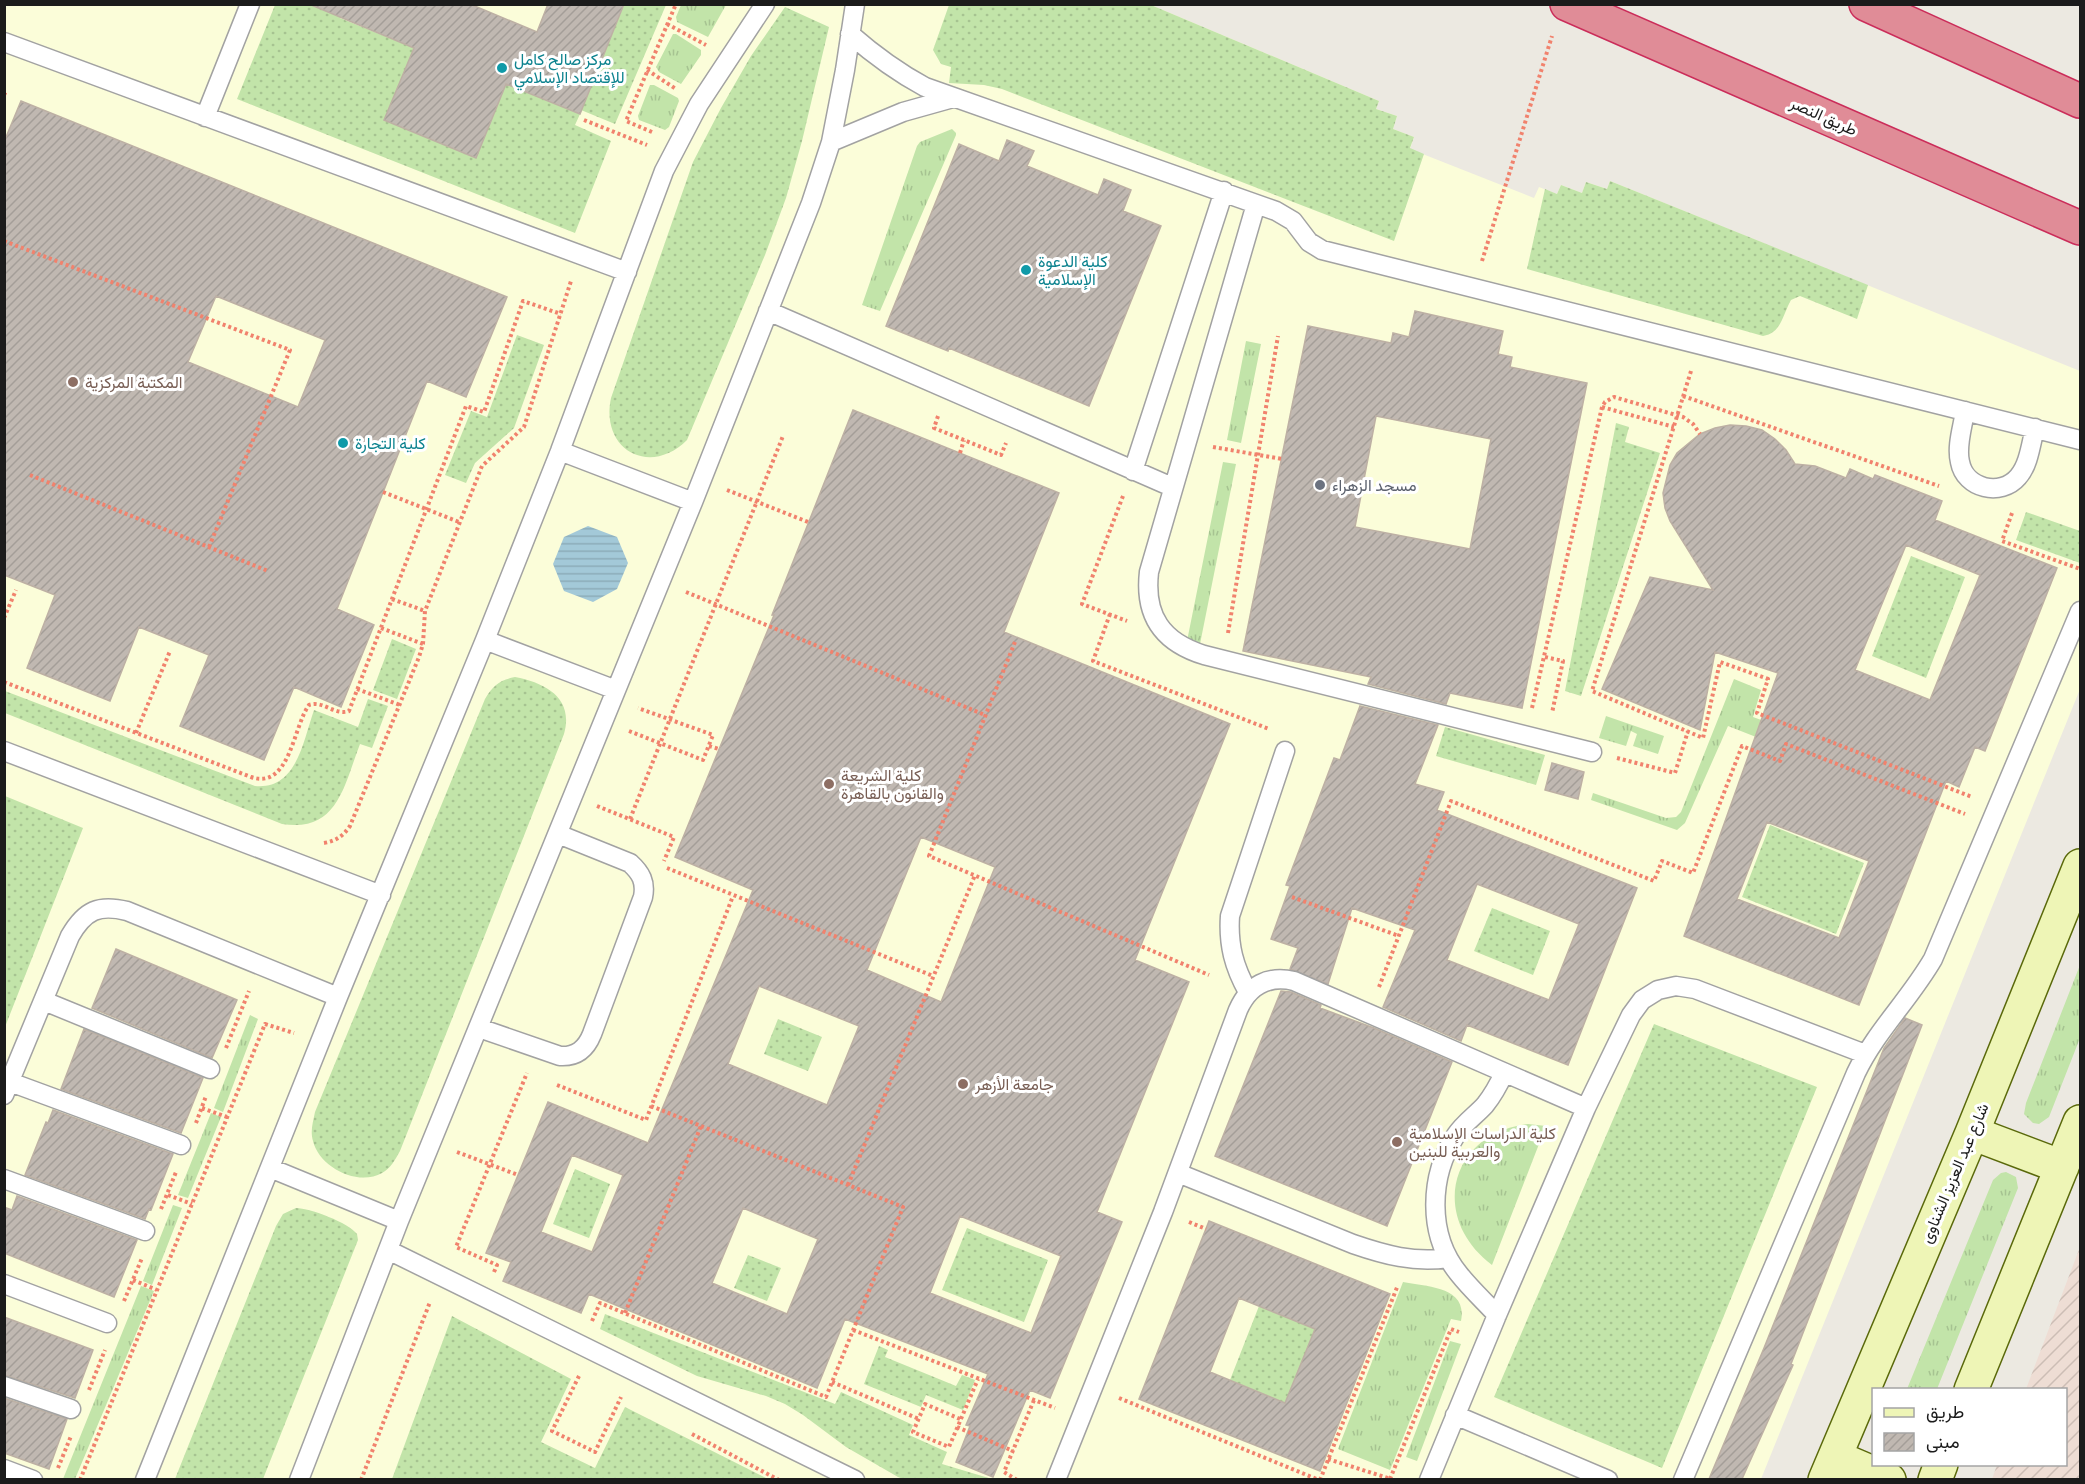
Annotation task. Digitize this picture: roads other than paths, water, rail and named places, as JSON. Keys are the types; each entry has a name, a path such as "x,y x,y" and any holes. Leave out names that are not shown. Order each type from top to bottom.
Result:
{"highway":[{"path":"1867,5 2080,101"},
{"name":"طريق النصر","path":"1561,16 2080,228"}],"street":[{"name":"شارع عبد العزيز الشناوى","path":"1830,1468 1972,1133 2080,866"},
{"path":"1971,1388 2080,1122"},
{"path":"1972,1133 2062,1167"},
{"path":"1830,1468 1889,1479"}],"lane":[{"path":"205,117 250,4"},
{"path":"145,1479 338,997 485,640 560,451 660,182 699,105 765,4"},
{"path":"299,1479 399,1221 693,502 811,203 831,142 855,4"},
{"path":"850,34 898,72 925,87 1276,211 1293,221 1310,242 1322,250 2080,440"},
{"path":"4,42 627,272"},
{"path":"831,142 903,112 953,98"},
{"path":"1133,471 1224,191"},
{"path":"1256,204 1149,572 1148,598 1151,612 1158,625 1178,645 1204,655 1592,752"},
{"path":"768,311 1172,487"},
{"path":"1965,411 1959,450 1960,462 1971,481 1980,487 1991,489 2013,483 2020,475 2036,429"},
{"path":"560,451 693,502"},
{"path":"1683,1479 1865,1054 1887,1022 1919,983 1933,959 2080,611"},
{"path":"485,640 615,694"},
{"path":"4,751 381,895"},
{"path":"1248,992 1234,964 1229,932 1230,916 1285,751"},
{"path":"478,1028 552,1055 568,1057 577,1054 589,1042 645,889 641,874 630,863 558,834"},
{"path":"181,1145 7,1088 70,936 79,921 93,910 110,907 127,911 338,997"},
{"path":"1056,1479 1178,1173 1238,1010 1248,992 1264,981 1284,979 1294,981 1586,1108"},
{"path":"1429,1479 1586,1108 1631,1015 1642,1000 1658,990 1676,986 1695,989 1865,1054"},
{"path":"44,1001 210,1069"},
{"path":"1497,1315 1458,1273 1448,1258 1435,1211 1435,1195 1438,1179 1450,1147 1457,1135 1485,1105 1504,1073"},
{"path":"270,1168 399,1221"},
{"path":"1178,1173 1380,1253 1408,1259 1448,1258"},
{"path":"4,1179 145,1231"},
{"path":"388,1250 855,1479"},
{"path":"4,1284 107,1323"},
{"path":"4,1386 70,1409"},
{"path":"1455,1414 1608,1479"},
{"path":"4,1469 33,1479"}],"water":[{"path":"588,526 617,537 628,563 617,589 593,602 564,591 553,564 564,537"}],"place":[{"name":"مركز صالح كامل للإقتصاد الإسلامي","path":"502,68"},
{"name":"كلية الدعوة الإسلامية","path":"1026,270"},
{"name":"المكتبة المركزية","path":"73,382"},
{"name":"كلية التجارة","path":"343,443"},
{"name":"مسجد الزهراء","path":"1320,485"},
{"name":"كلية الشريعة والقانون بالقاهرة","path":"829,784"},
{"name":"جامعة الأزهر","path":"963,1084"},
{"name":"كلية الدراسات الإسلامية والعربية للبنين","path":"1397,1142"}]}
